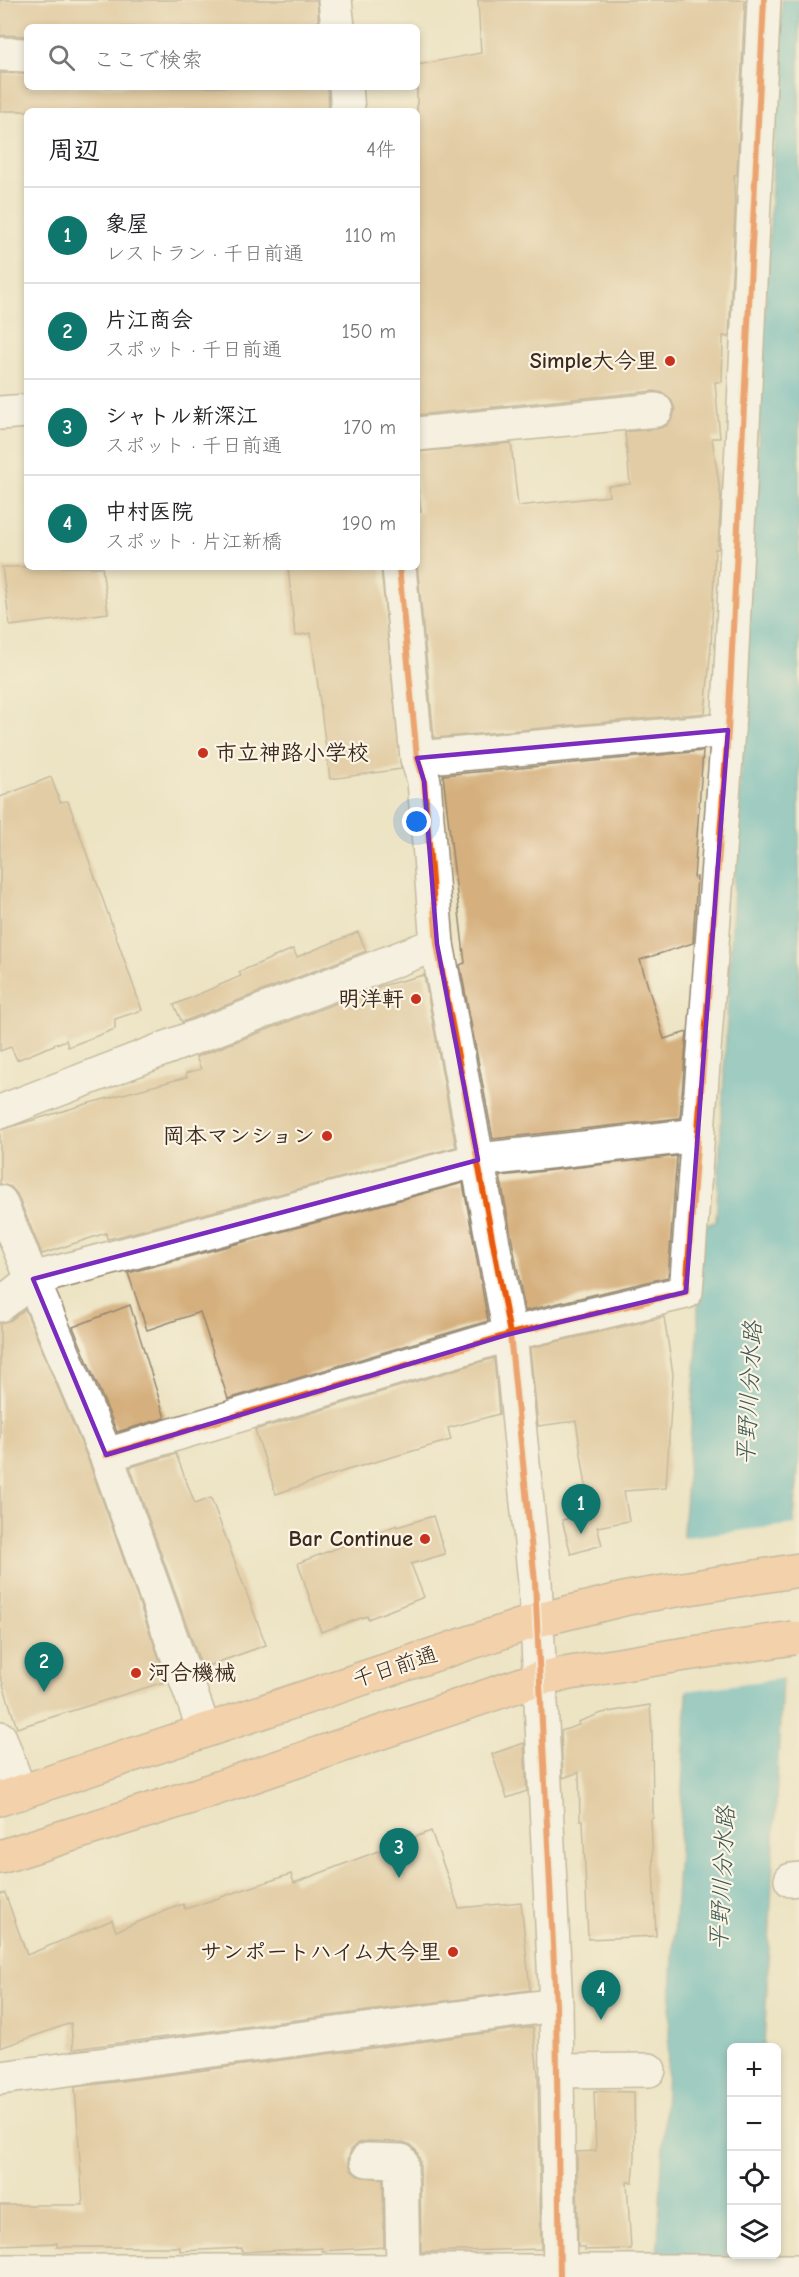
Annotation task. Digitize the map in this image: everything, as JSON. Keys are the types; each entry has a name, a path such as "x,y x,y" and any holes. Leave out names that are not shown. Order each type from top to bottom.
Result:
{"highway":[{"name":"千日前通","path":"10,1796 538,1620 628,1598 798,1570"},
{"path":"0,1857 194,1796 540,1678 796,1637"}],"street":[{"path":"335,0 338,24"},
{"path":"106,1455 510,1334 686,1292 728,730 764,0"},
{"path":"0,54 24,55"},
{"path":"346,90 348,108"},
{"path":"420,434 656,410"},
{"path":"0,412 24,411"},
{"path":"399,570 417,758 424,781 437,944 510,1334 538,1620 556,2005 560,2274"},
{"path":"417,758 728,730"},
{"path":"0,1112 437,944"},
{"path":"0,1305 33,1279 478,1160 698,1135"},
{"path":"2,1211 33,1279 106,1455 204,1730"},
{"path":"0,1738 10,1796"},
{"path":"0,2078 556,2005"},
{"path":"557,2071 649,2070"},
{"path":"367,2160 401,2161 384,2273"},
{"path":"0,2271 202,2274 560,2274 646,2271 799,2271"}],"highlighted area":[{"path":"728,730 686,1292 510,1334 106,1455 33,1279 478,1160 437,944 424,781 417,758"}],"water":[{"name":"平野川分水路","path":"782,0 799,0 799,1455 782,1678 764,2043 727,2043 727,2256 656,2277 687,1695 683,1532 698,1336 697,1225 716,1222"}],"pier":[{"path":"798,1524 785,1678 684,1691 680,1538"}],"building":[{"path":"0,0 317,0 319,24 24,24 24,36 0,35"},
{"path":"478,0 745,0 737,175 734,175 735,213 729,337 723,336 722,382 715,382 720,438 712,438 721,498 718,549 715,549 711,646 705,713 434,738 418,570 420,570 420,452 511,443 518,506 609,496 608,486 630,484 625,432 658,429 666,426 673,418 675,409 671,399 663,393 654,391 420,415 420,108 417,108 417,90 420,90 420,64 481,53"},
{"path":"0,73 24,74 24,90 328,90 329,108 24,108 24,111 0,111"},
{"path":"2,567 24,567 24,570 102,570 108,613 10,626"},
{"path":"288,570 381,570 401,769 330,779 311,633 295,636"},
{"path":"703,751 694,878 697,877 693,943 640,960 664,1039 687,1032 680,1118 493,1139 460,965 465,963 443,775"},
{"path":"51,777 60,802 68,801 142,1010 115,1019 115,1029 68,1047 66,1040 17,1060 11,1047 0,1051 0,797"},
{"path":"358,932 366,951 182,1022 174,1005 241,976 239,972 293,949 297,957"},
{"path":"424,975 456,1147 117,1237 107,1239 106,1233 42,1254 17,1194 11,1187 0,1184 0,1130 187,1077 186,1073 201,1069 196,1057 381,986"},
{"path":"677,1156 668,1277 525,1311 500,1176"},
{"path":"463,1183 488,1321 228,1399 200,1312 147,1330 128,1273"},
{"path":"130,1305 165,1418 117,1432 73,1327"},
{"path":"25,1309 89,1462 167,1681 17,1728 0,1675 0,1323 11,1320"},
{"path":"664,1317 673,1374 666,1488 624,1491 629,1521 597,1527 602,1545 571,1554 562,1520 590,1513 576,1421 538,1426 530,1348"},
{"path":"494,1358 499,1414 448,1428 451,1440 347,1470 276,1494 255,1430"},
{"path":"176,1454 195,1504 211,1498 266,1645 202,1668 130,1467"},
{"path":"433,1516 445,1554 411,1564 424,1597 368,1619 367,1616 321,1632 298,1563 397,1525 397,1527"},
{"path":"650,1705 653,1818 651,1819 656,1936 588,1939 579,1772 563,1778 561,1731 602,1713"},
{"path":"524,1743 527,1791 507,1798 492,1754"},
{"path":"431,1831 459,1908 521,1902 530,1990 73,2049 71,2023 0,2048 0,1894 5,1893 27,1955 112,1920 116,1931 183,1904 185,1909 291,1874 294,1883"},
{"path":"533,2027 538,2075 541,2249 421,2252 420,2161 417,2152 411,2145 402,2142 368,2141 359,2143 351,2150 348,2160 351,2169 358,2176 383,2179 384,2247 322,2251 322,2248 242,2252 242,2248 180,2251 180,2247 57,2247 57,2243 0,2245 0,2205 83,2205 75,2087"},
{"path":"594,2091 634,2092 635,2157 633,2182 627,2182 631,2249 585,2250 585,2247 578,2247 577,2152 596,2151"}],"cycle path":[{"path":"106,1455 510,1334 686,1292 728,730 764,0"},
{"path":"399,570 417,758 424,781 437,944 510,1334 535,1582 556,2005 560,2277"}],"place":[{"name":"Simple大今里","path":"670,361"},
{"name":"市立神路小学校","path":"203,753"},
{"name":"明洋軒","path":"416,999"},
{"name":"岡本マンション","path":"327,1136"},
{"name":"象屋","path":"581,1534"},
{"name":"Bar Continue","path":"425,1539"},
{"name":"河合機械","path":"136,1673"},
{"name":"片江商会","path":"44,1692"},
{"name":"シャトル新深江","path":"399,1878"},
{"name":"サンポートハイム大今里","path":"453,1952"},
{"name":"中村医院","path":"601,2020"}]}
